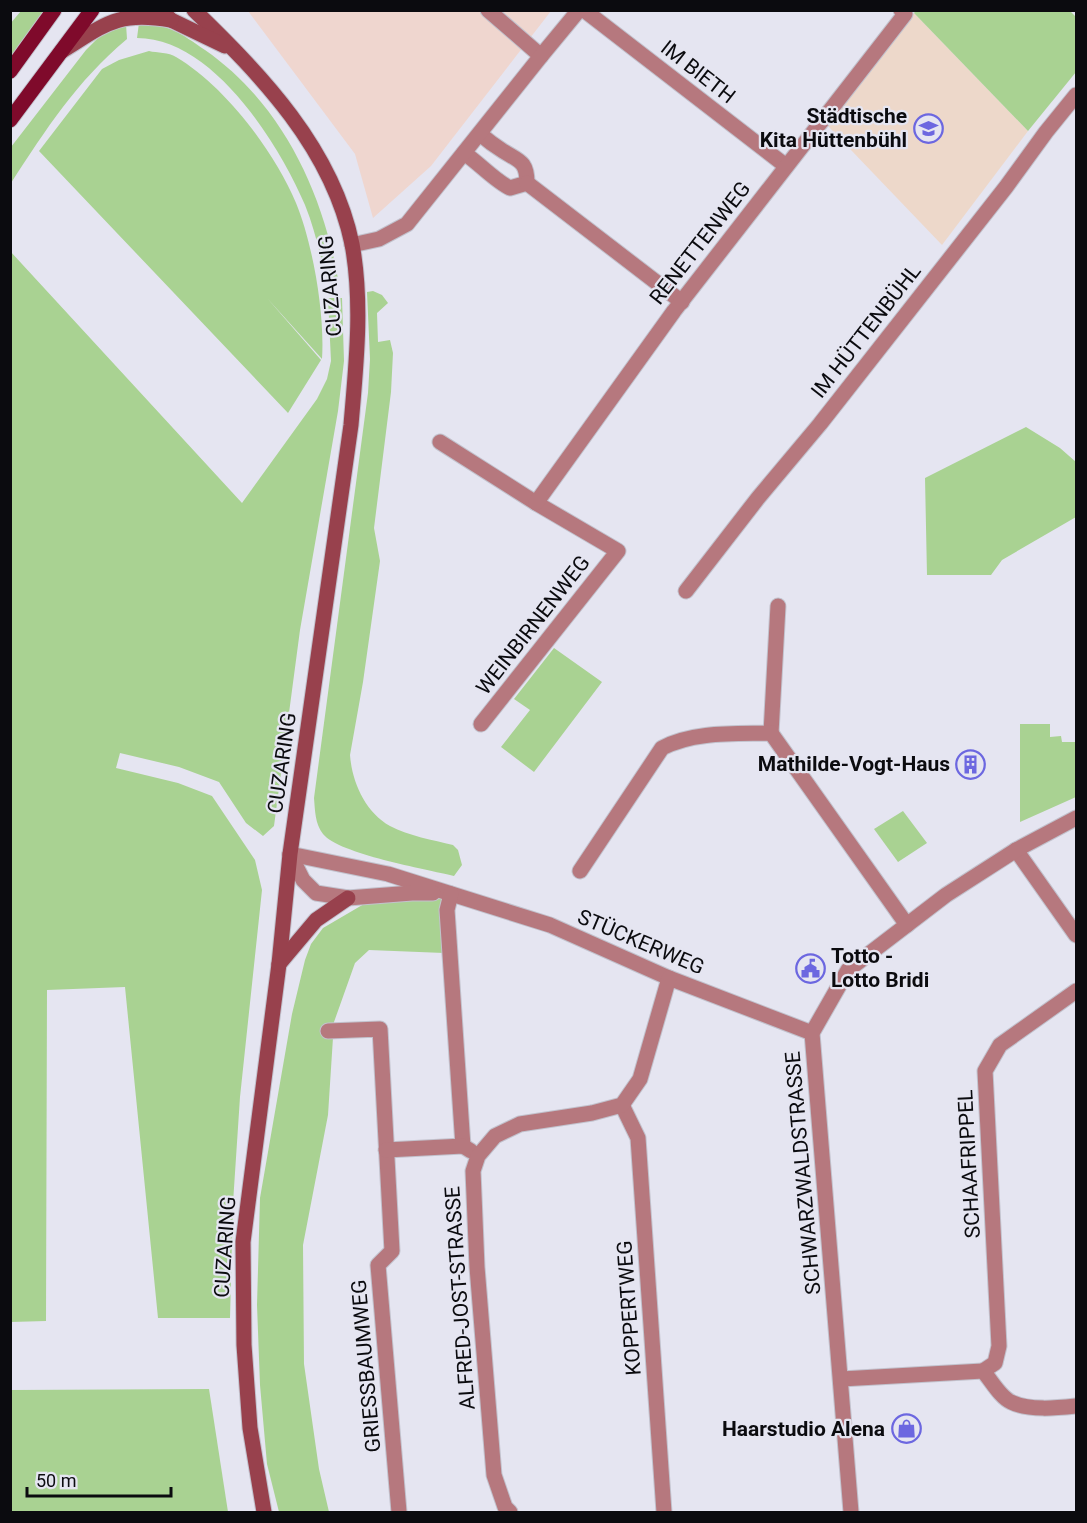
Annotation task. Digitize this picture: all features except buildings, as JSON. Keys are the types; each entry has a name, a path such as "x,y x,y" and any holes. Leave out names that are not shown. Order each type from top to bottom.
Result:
{"main road":[{"path":"10,71 54,10"},
{"path":"10,120 92,10"},
{"name":"CUZARING","path":"194,10 238,53 282,102 319,156 341,204 352,245 357,297 356,364 352,415 290,854 279,964 243,1242 244,1345 250,1428 264,1512"},
{"path":"207,10 213,28"},
{"name":"CUZARING","path":"62,51 105,24 119,18 166,15 238,53"},
{"path":"279,964 316,920 348,898"}],"street":[{"path":"488,10 541,56"},
{"path":"352,245 379,238 407,224 579,10"},
{"name":"IM BIETH","path":"584,10 786,166"},
{"name":"RENETTENWEG","path":"536,503 682,302 903,12"},
{"name":"IM HÜTTENBÜHL","path":"686,591 758,498 826,417 1077,95"},
{"path":"480,134 519,159 527,171 527,183"},
{"path":"464,153 510,188 527,183"},
{"path":"527,183 682,302"},
{"path":"440,442 536,503"},
{"name":"WEINBIRNENWEG","path":"481,724 618,551 536,503"},
{"path":"778,606 771,733 907,925"},
{"path":"580,871 662,748 675,741 692,737 771,733"},
{"name":"SCHWARZWALDSTRASSE","path":"850,1512 812,1033 848,970 946,895 1016,850 1077,818"},
{"path":"1016,850 1077,935"},
{"name":"STÜCKERWEG","path":"290,854 303,880 316,893 348,898 412,893 451,894"},
{"name":"STÜCKERWEG","path":"290,854 387,874 550,925 669,978 812,1033"},
{"path":"451,894 447,910 463,1146"},
{"path":"386,1150 463,1146 478,1156 495,1136 520,1124 592,1113 622,1105 640,1079 669,978"},
{"name":"SCHAAFRIPPEL","path":"983,1371 995,1363 999,1346 985,1071 1000,1045 1077,991"},
{"name":"GRIESSBAUMWEG","path":"328,1031 380,1029 392,1251 378,1264 399,1512"},
{"name":"KOPPERTWEG","path":"622,1105 638,1138 664,1512"},
{"name":"ALFRED-JOST-STRASSE","path":"478,1156 473,1171 476,1246 494,1475 505,1507 510,1512"},
{"path":"841,1379 983,1371 1010,1402 1026,1406 1057,1408 1077,1406"}],"shaded area":[{"path":"248,11 551,11 431,166 373,218 355,154"},
{"name":"Städtische Kita Hüttenbühl","path":"914,13 1028,131 942,245 828,126"}],"green space":[{"path":"916,10 1070,11 1076,17 1076,72 1028,131 914,13"},
{"path":"21,11 46,11 11,56 10,24"},
{"path":"139,23 167,28 189,39 232,71 256,96 276,122 309,181 331,246 338,279 327,280 309,214 293,180 260,125 240,99 217,75 192,56 165,43 137,38"},
{"path":"126,24 127,39 92,72 63,106 11,183 11,147 86,50 102,34"},
{"path":"149,51 173,55 194,69 230,102 275,162 296,203 308,238 317,280 322,322 322,359 267,298 321,360 288,413 39,151 102,69 119,60"},
{"path":"10,251 242,503 317,399 327,379 331,361 328,298 342,298 344,361 338,411 300,630 274,826 263,836 246,823 219,782 179,767 120,753 116,768 178,783 212,796 255,860 262,890 240,1097 233,1203 230,1318 158,1318 125,987 47,990 46,1321 11,1322"},
{"path":"373,291 382,295 388,303 377,313 378,342 390,340 393,353 391,392 374,528 380,561 350,755 351,765 361,795 373,813 381,820 397,829 453,845 458,850 462,865 454,876 384,860 346,848 323,834 318,826 315,812 314,798 368,393 370,359 367,292"},
{"path":"1026,427 1060,448 1076,462 1076,517 1002,560 991,575 927,575 925,478"},
{"path":"554,648 602,682 534,772 501,747 530,710 514,699"},
{"path":"1020,724 1050,724 1050,737 1061,736 1062,742 1076,742 1076,797 1020,822"},
{"path":"903,811 927,843 898,862 874,829"},
{"path":"445,897 444,953 369,950 355,963 334,1022 328,1115 303,1245 304,1364 319,1469 329,1512 279,1512 267,1464 260,1385 257,1305 260,1198 292,1014 305,960 311,944 323,928 364,904"},
{"path":"209,1389 228,1512 11,1512 11,1390"}],"place":[{"name":"Städtische Kita Hüttenbühl","path":"928,128"},
{"name":"Mathilde-Vogt-Haus","path":"971,764"},
{"name":"Totto - Lotto Bridi","path":"810,968"},
{"name":"Haarstudio Alena","path":"906,1429"}]}
